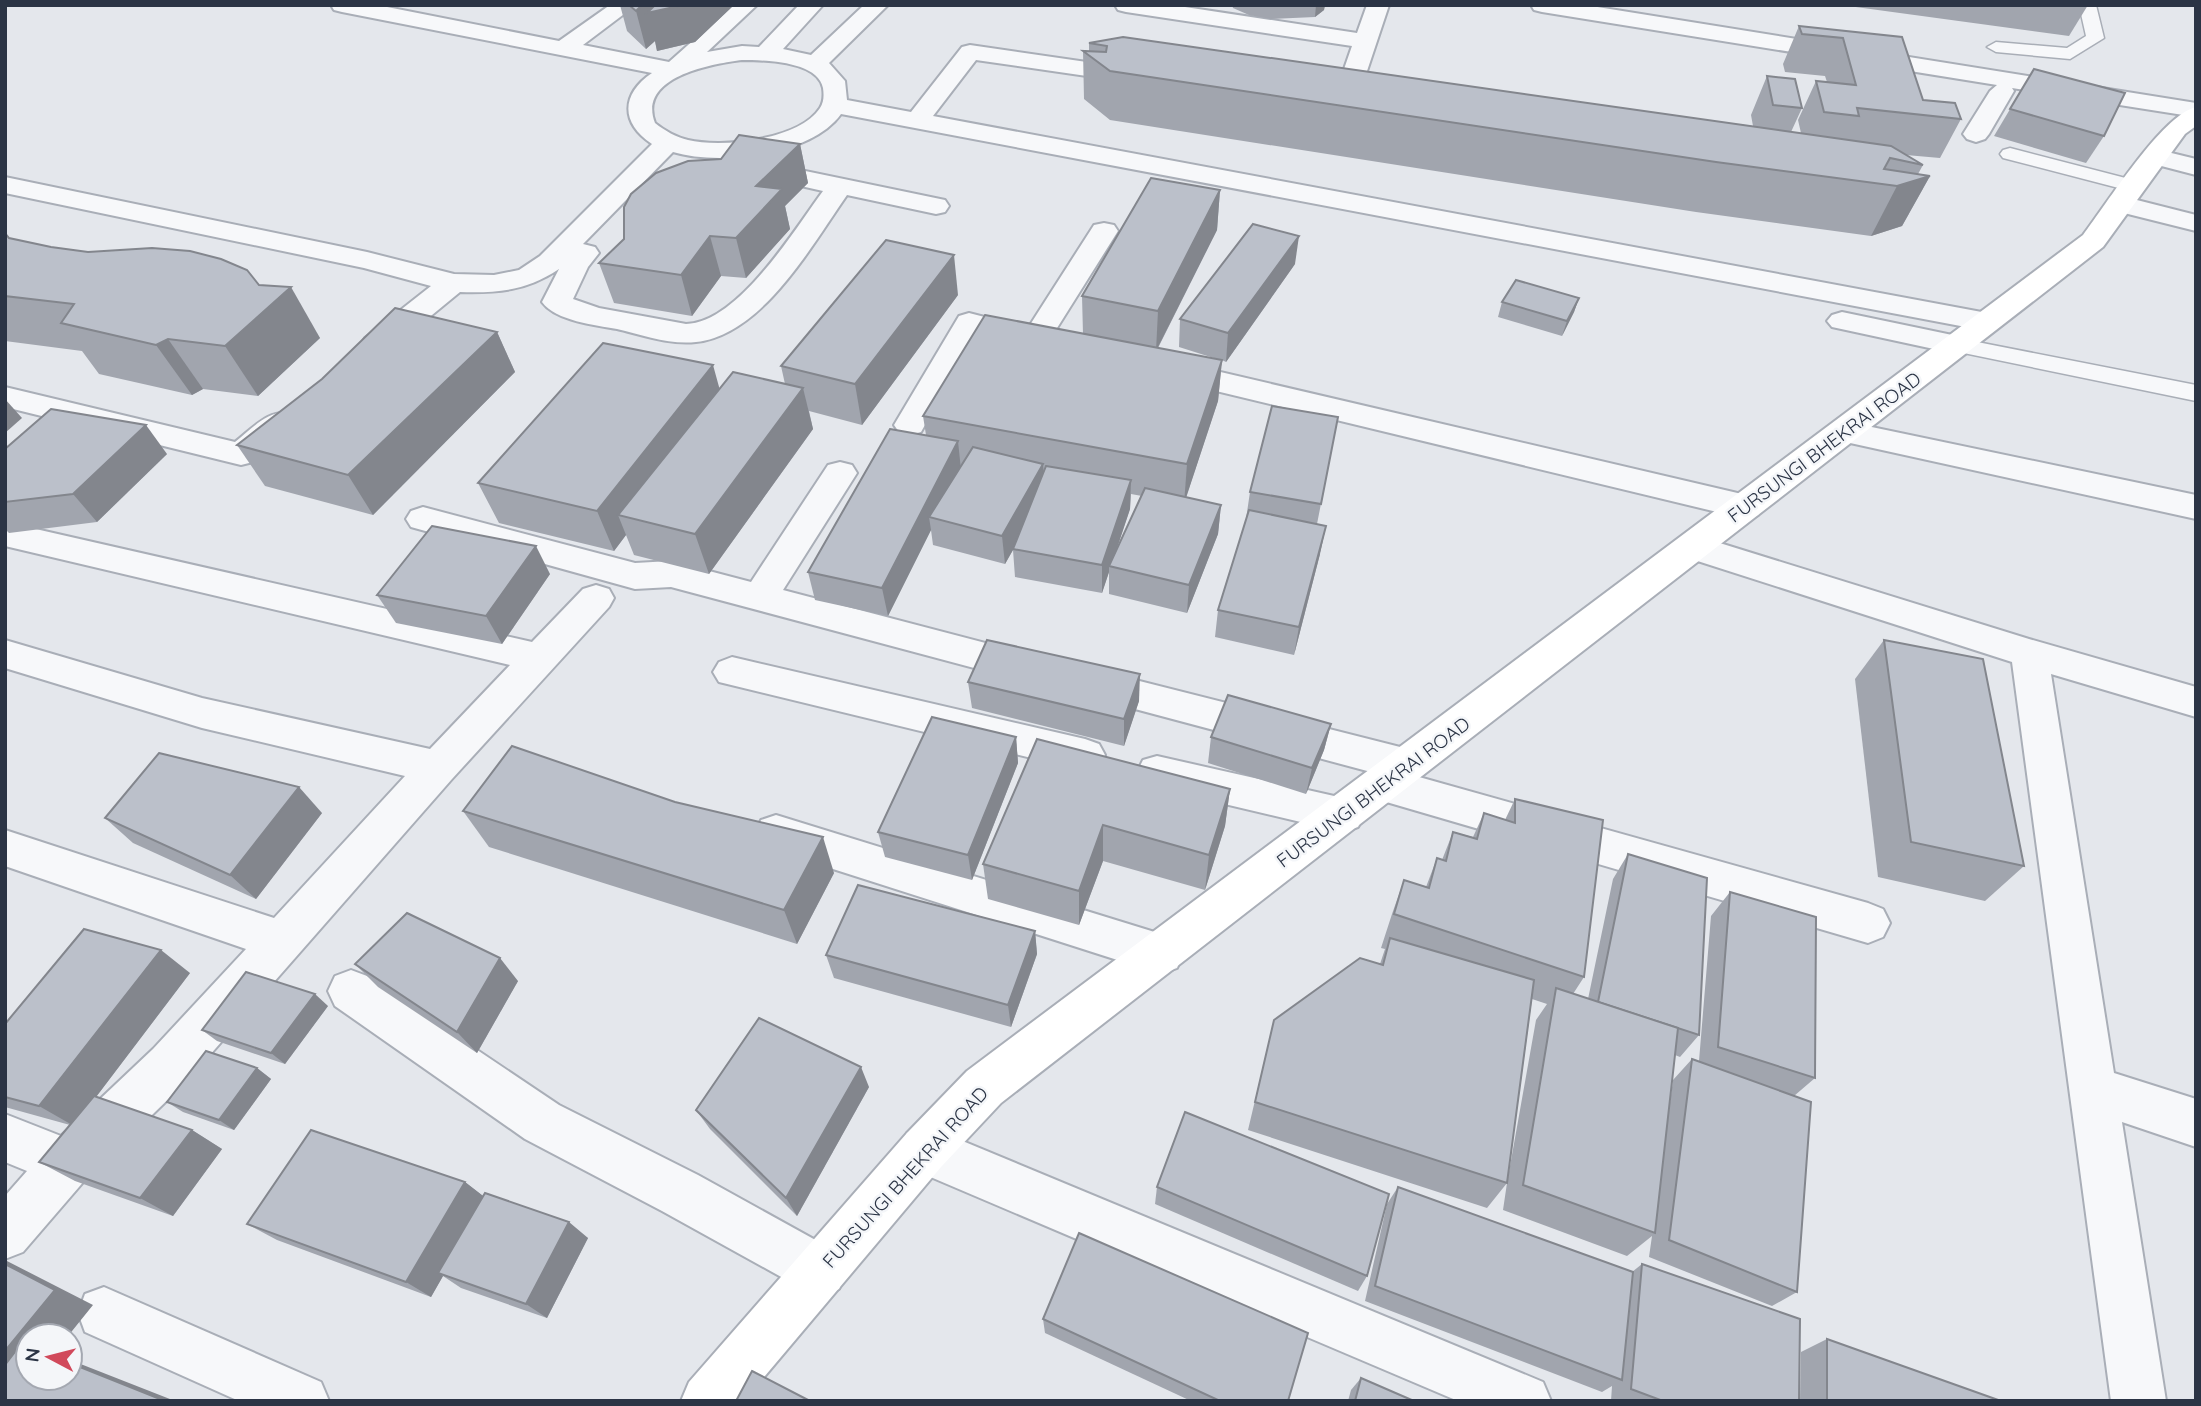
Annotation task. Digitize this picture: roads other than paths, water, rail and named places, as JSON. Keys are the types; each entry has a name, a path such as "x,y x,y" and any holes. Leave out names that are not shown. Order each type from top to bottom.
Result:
{"street":[{"path":"344,5 674,70 718,56 766,53 815,64 830,76 837,90 828,113 798,135 778,142 732,150 697,149 668,142 648,131 639,116 641,99 653,84 674,70 746,5"},
{"path":"564,48 625,5"},
{"path":"766,53 812,5"},
{"path":"815,64 877,5"},
{"path":"1126,5 1366,41"},
{"path":"1301,100 1343,107 1378,5"},
{"path":"1542,5 2191,116"},
{"path":"1728,48 2001,91 2191,116"},
{"path":"917,121 970,52 1163,80"},
{"path":"1976,134 2001,91"},
{"path":"828,113 917,121 1987,322"},
{"path":"828,113 903,134 1645,284 1768,305 1957,345"},
{"name":"FURSUNGI BHEKRAI ROAD","path":"708,1401 925,1150 984,1087 2094,241 2155,157 2191,116"},
{"path":"5,185 367,260 453,283 494,284 528,277 550,262 574,251 644,179 668,142"},
{"path":"2155,157 2196,167"},
{"path":"644,179 677,166 711,160 936,206"},
{"path":"574,251 575,264 558,302 576,312 670,331 702,332 731,317 776,274 841,186"},
{"path":"2127,195 2196,223"},
{"path":"910,425 969,322 1050,342 1104,232"},
{"path":"358,360 453,283"},
{"path":"1143,364 1746,507"},
{"path":"5,397 241,454 305,403"},
{"path":"1843,432 2196,507"},
{"path":"760,597 840,472"},
{"path":"423,519 635,576 671,574 760,597 1396,775 1868,923"},
{"path":"5,534 540,658"},
{"path":"1694,547 2029,653 2196,702"},
{"path":"5,1234 68,1163 170,1065 438,767 596,598"},
{"path":"2029,653 2139,1401"},
{"path":"5,654 202,713 438,767"},
{"path":"732,672 1343,815"},
{"path":"738,822 1161,954"},
{"path":"5,848 282,941"},
{"path":"351,991 542,1122 680,1193 821,1271"},
{"path":"2092,1089 2196,1123"},
{"path":"5,1138 68,1163"},
{"path":"925,1150 1524,1401"},
{"path":"104,1313 302,1401"}],"lane":[{"path":"1996,47 2070,54 2095,38 2087,5"},
{"path":"2010,154 2127,195"},
{"path":"1957,345 2196,393"}]}
